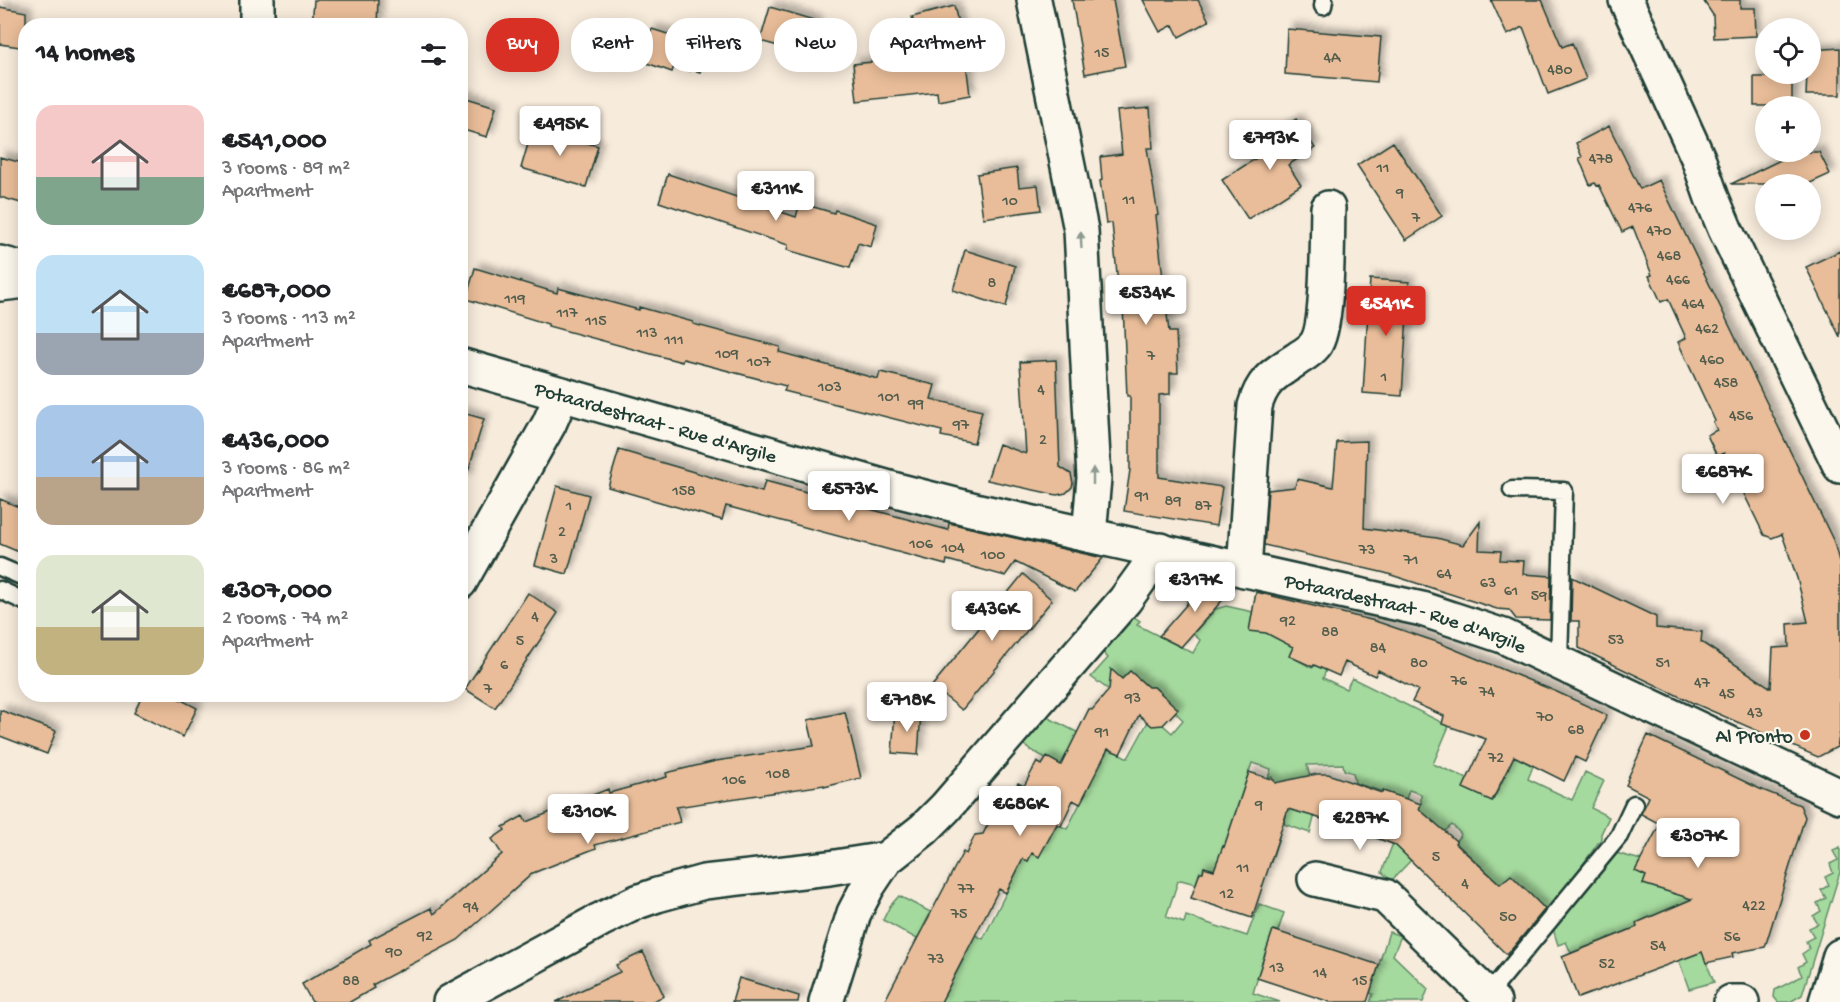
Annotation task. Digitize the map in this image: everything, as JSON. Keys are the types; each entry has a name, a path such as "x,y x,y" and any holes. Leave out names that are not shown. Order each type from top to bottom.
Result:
{"street":[{"path":"1034,0 1081,230 1094,478 1089,535"},
{"path":"1626,0 1698,158 1725,228 1840,466"},
{"path":"1244,570 1255,406 1261,388 1268,380 1306,353 1315,345 1320,334 1325,286 1328,208"},
{"path":"0,263 18,269"},
{"path":"0,284 18,282"},
{"name":"Potaardestraat - Rue d'Argile","path":"468,367 900,491 975,510 1422,609 1503,636 1559,661 1840,796"},
{"path":"468,568 549,424 562,394"},
{"path":"826,1002 854,913 886,859 924,830 945,808 1125,600 1161,550"},
{"path":"450,1002 600,920 657,895 704,882 886,859"},
{"path":"1315,879 1385,896 1490,999"},
{"path":"1826,1002 1840,956"},
{"path":"1731,1002 1742,1002"}],"lane":[{"path":"1512,490 1564,491 1559,661"},
{"path":"0,567 18,575"},
{"path":"0,590 18,598"},
{"path":"1490,999 1619,836 1634,804"}],"green space":[{"path":"1226,606 1253,612 1269,633 1294,647 1290,656 1312,668 1314,664 1326,670 1323,678 1346,689 1352,678 1449,726 1433,764 1468,779 1464,788 1493,801 1514,756 1533,766 1528,779 1572,800 1585,772 1604,781 1591,808 1609,817 1601,839 1548,913 1511,876 1500,884 1455,842 1461,834 1452,825 1445,831 1441,829 1391,881 1382,872 1398,830 1413,827 1421,804 1421,794 1409,790 1406,799 1355,783 1353,773 1344,770 1343,764 1307,765 1317,807 1310,833 1284,824 1286,816 1282,813 1272,777 1268,778 1271,769 1252,763 1233,821 1279,837 1271,862 1223,847 1214,870 1204,867 1196,884 1178,881 1166,917 1184,923 1186,916 1247,936 1259,904 1284,913 1270,955 1265,954 1253,993 1280,1002 941,1002 965,956 921,932 917,939 883,920 890,906 899,896 983,939 1023,859 1028,861 1032,853 1039,856 1057,824 1067,829 1091,782 1023,744 1047,717 1128,758 1150,718 1156,725 1163,725 1172,733 1183,720 1162,699 1161,693 1154,687 1148,687 1130,671 1109,690 1091,677 1108,658 1103,652 1134,617 1140,621 1137,625 1193,653 1200,640 1193,634 1216,609"},
{"path":"1840,848 1840,872 1802,995 1790,1002 1778,1002 1774,997 1775,990 1802,976 1798,967 1806,962 1802,954 1809,949 1806,941 1814,937 1809,928 1818,924 1813,916 1821,911 1817,903 1826,898 1821,890 1829,885 1825,877 1833,873 1830,864 1838,860 1833,851"},
{"path":"1616,853 1641,860 1636,870 1646,876 1643,884 1718,907 1690,921 1714,982 1689,989 1679,961 1637,927 1571,953 1566,942 1558,945 1553,929"},
{"path":"1389,932 1401,936 1393,955 1428,989 1423,1002 1370,1002 1373,994 1370,993"}],"building":[{"path":"314,0 378,0 377,18 313,18"},
{"path":"1072,0 1113,0 1125,66 1085,74"},
{"path":"1143,0 1198,0 1209,21 1179,37 1173,25 1160,32"},
{"path":"1491,0 1542,0 1562,47 1572,43 1586,79 1548,94 1523,27 1507,35"},
{"path":"1703,0 1740,0 1740,8 1755,8 1755,36 1714,38 1713,15"},
{"path":"954,6 957,18 912,18"},
{"path":"0,7 26,12 26,18 18,18 18,47 0,44"},
{"path":"770,7 807,18 774,18 774,45 762,42"},
{"path":"653,29 665,33 665,70 653,65"},
{"path":"1287,29 1381,37 1377,82 1285,74"},
{"path":"1840,48 1840,95 1806,95 1807,84 1821,84 1821,49"},
{"path":"869,62 869,72 967,72 970,95 938,101 937,92 857,101 854,72 857,72 857,64"},
{"path":"1754,77 1755,84 1792,84 1792,96 1755,96 1754,106"},
{"path":"468,98 496,107 487,137 468,131"},
{"path":"1150,108 1153,148 1147,148 1158,215 1156,216 1169,332 1176,332 1178,373 1170,373 1170,394 1159,395 1159,477 1222,487 1216,526 1124,511 1130,470 1130,396 1127,396 1123,305 1120,305 1112,223 1106,224 1100,181 1102,180 1100,157 1122,154 1117,111"},
{"path":"1296,119 1315,148 1288,165 1301,185 1248,219 1222,180 1272,148 1266,139"},
{"path":"1609,126 1640,189 1659,180 1834,542 1840,565 1840,732 1837,747 1818,757 1691,702 1579,648 1579,621 1571,621 1572,577 1656,617 1656,628 1702,632 1701,642 1771,688 1773,648 1789,647 1788,624 1808,622 1797,578 1782,534 1772,538 1764,535 1724,453 1717,456 1707,435 1717,430 1713,422 1715,421 1678,342 1686,338 1668,299 1661,302 1649,276 1652,275 1633,227 1622,232 1599,185 1595,183 1590,185 1579,158 1582,157 1576,143"},
{"path":"533,127 598,146 586,187 521,168"},
{"path":"1393,142 1442,216 1406,240 1357,165"},
{"path":"1821,156 1830,174 1821,178 1821,174 1755,174 1755,184 1731,184 1776,162 1821,162"},
{"path":"0,157 18,162 18,202 0,197"},
{"path":"1017,168 1019,187 1038,185 1041,210 983,218 977,174"},
{"path":"668,174 796,217 800,203 834,213 835,210 877,224 871,247 858,243 850,268 787,250 788,245 659,202"},
{"path":"965,250 1015,266 1006,307 953,290"},
{"path":"1840,251 1840,337 1806,267"},
{"path":"475,268 557,293 558,288 639,310 639,307 780,347 779,352 878,379 880,372 935,385 931,399 982,411 974,443 941,436 942,431 784,391 786,386 683,359 682,362 548,326 548,324 468,300"},
{"path":"1370,279 1409,282 1402,396 1363,393"},
{"path":"1056,360 1060,467 1071,474 1072,487 1066,493 1057,495 987,480 999,444 1026,454 1020,362"},
{"path":"468,414 484,419 468,471"},
{"path":"1367,441 1364,528 1437,538 1463,545 1480,522 1479,550 1501,551 1500,560 1524,561 1523,574 1551,576 1550,620 1516,619 1509,610 1497,609 1385,573 1264,545 1268,490 1295,487 1297,479 1333,487 1337,442"},
{"path":"619,450 762,492 765,481 948,530 949,523 1103,558 1075,592 1015,562 1005,576 947,560 946,565 726,506 722,520 608,487"},
{"path":"557,486 589,495 567,574 535,565"},
{"path":"0,499 18,507 18,552 0,544"},
{"path":"1023,574 1052,600 962,710 932,686"},
{"path":"1207,581 1234,587 1181,647 1159,636 1187,604 1189,591 1204,594"},
{"path":"1256,592 1375,621 1437,642 1607,715 1585,762 1575,757 1564,781 1514,756 1492,801 1463,788 1486,739 1442,724 1444,716 1412,702 1418,690 1378,670 1375,676 1345,662 1339,676 1289,656 1293,647 1266,633 1249,631"},
{"path":"528,593 558,613 495,708 468,691 468,684"},
{"path":"1111,669 1122,679 1130,671 1148,687 1154,687 1178,709 1163,725 1152,726 1139,715 1120,754 1108,749 1080,804 1073,800 1061,826 1057,824 1039,857 1032,853 1028,861 1023,859 1006,893 999,889 941,1002 884,1002 963,852 966,854 975,835 983,834 997,806 1002,809 1018,783 1024,786 1037,762 1042,765 1047,757 1061,765 1089,709 1092,710 1109,690"},
{"path":"139,702 185,702 197,708 183,737 134,713"},
{"path":"0,710 56,731 47,754 0,736"},
{"path":"895,711 921,712 918,755 892,753"},
{"path":"845,712 861,778 824,787 824,785 676,807 680,822 595,845 596,848 533,873 458,940 372,985 374,988 350,1002 312,1002 302,984 371,944 369,940 431,908 434,914 502,854 492,839 505,830 503,827 523,816 526,822 608,789 609,793 667,777 666,773 716,761 814,746 808,720"},
{"path":"1648,735 1760,789 1800,805 1805,817 1765,947 1732,953 1733,957 1706,963 1702,952 1578,998 1562,957 1637,927 1636,923 1692,899 1643,884 1646,876 1635,871 1660,824 1641,814 1649,797 1626,785"},
{"path":"1249,772 1274,780 1275,783 1317,774 1328,774 1421,804 1419,809 1500,884 1511,875 1545,909 1507,955 1395,845 1339,824 1288,809 1252,918 1191,898 1204,867 1214,870"},
{"path":"1273,930 1379,965 1367,1002 1330,1002 1257,978"},
{"path":"643,952 664,996 651,1002 556,1002 620,972 616,965"},
{"path":"739,978 799,996 798,1002 732,1002"}],"place":[{"name":"Al Pronto","path":"1805,735"}]}
